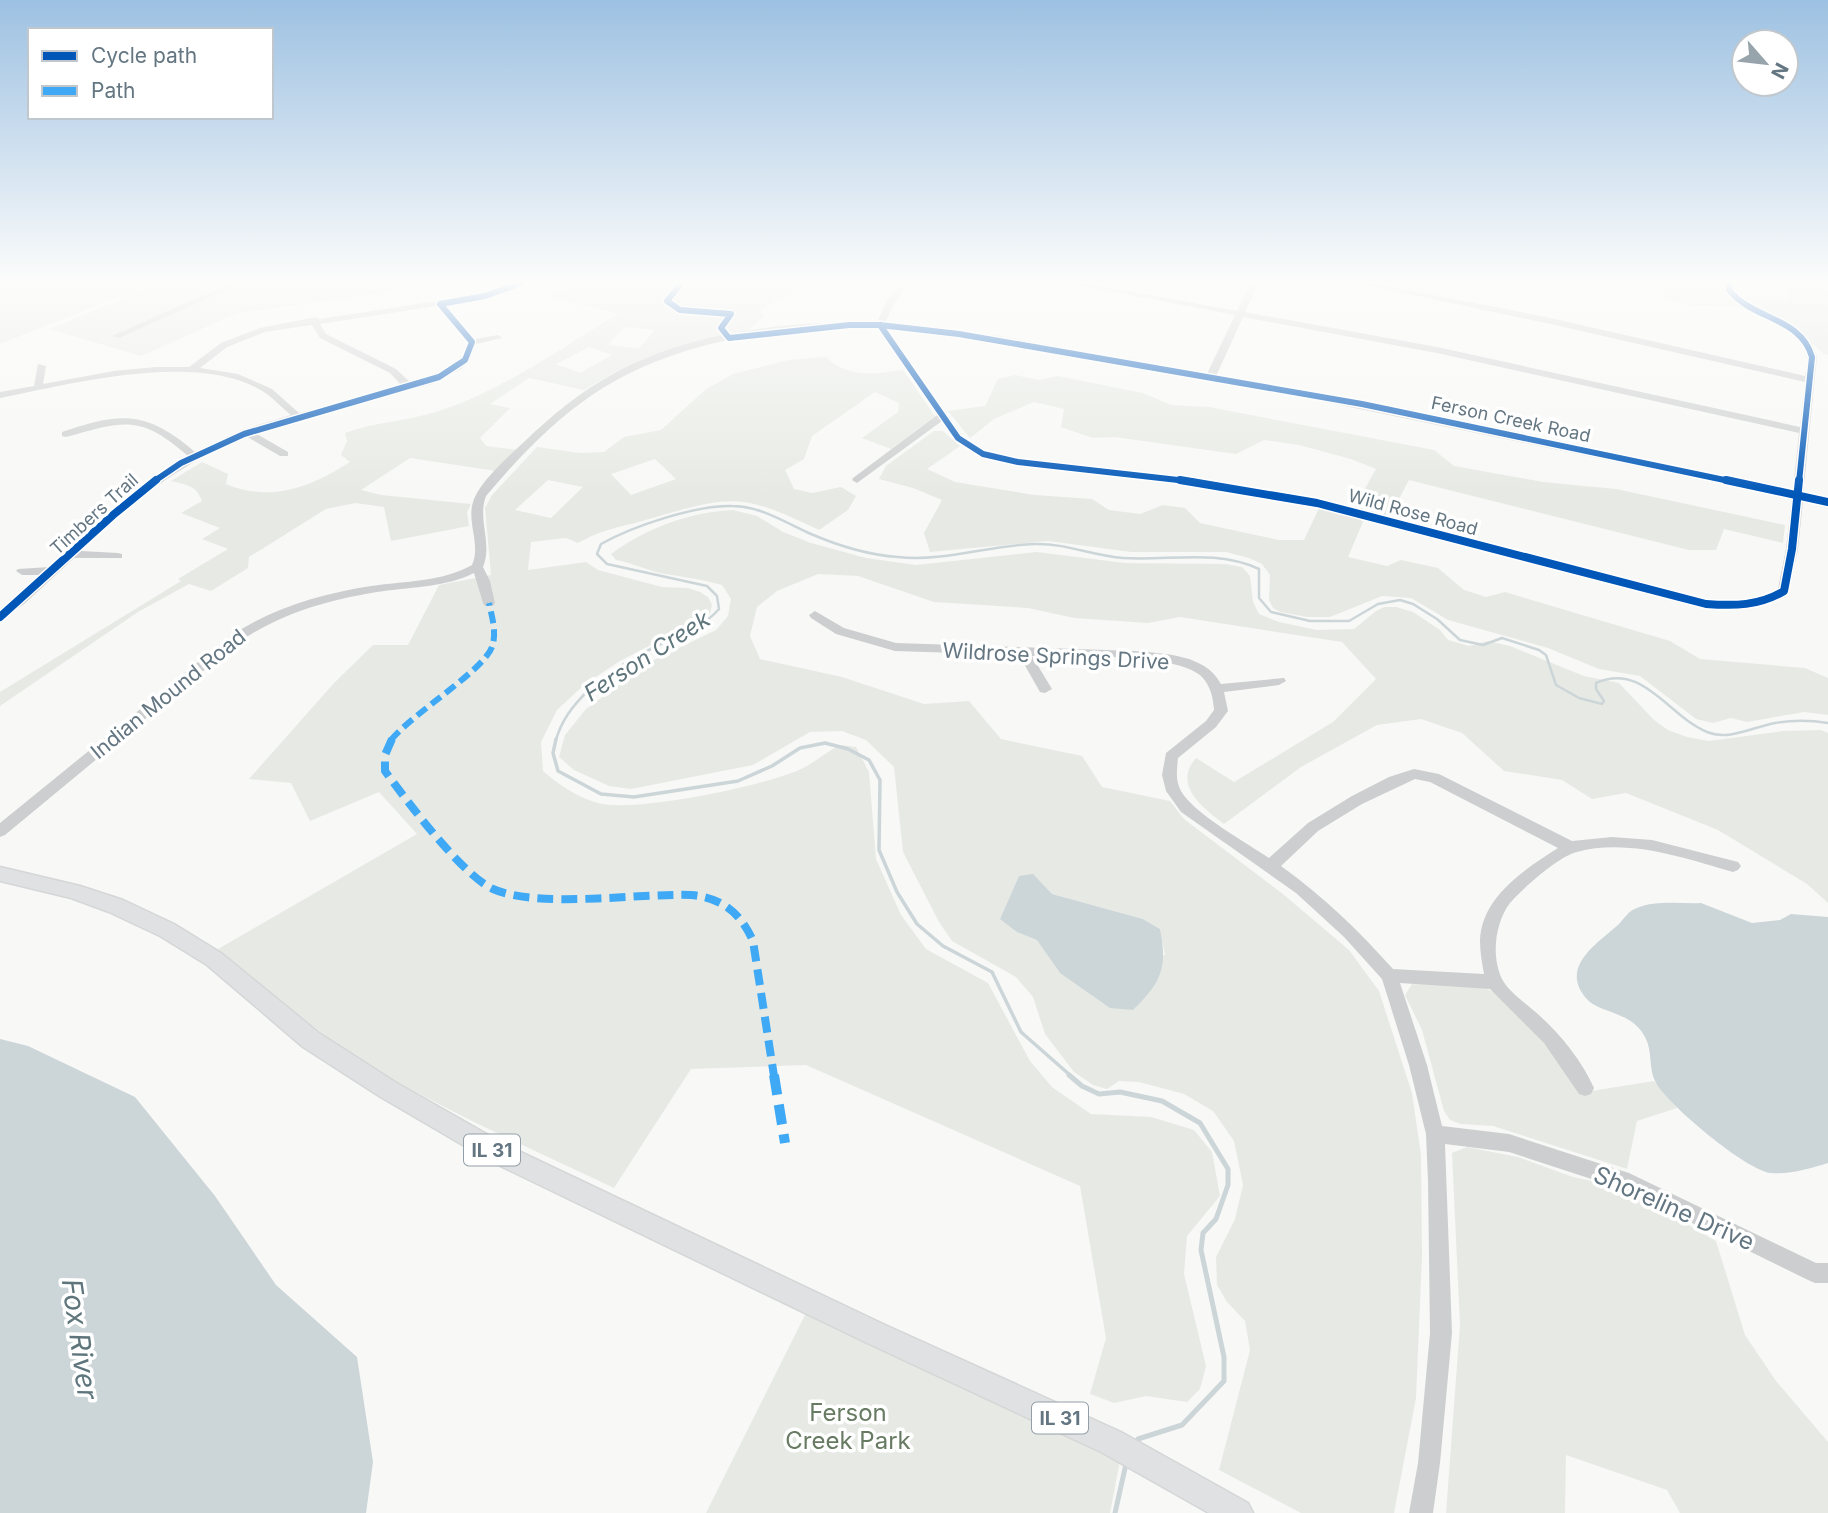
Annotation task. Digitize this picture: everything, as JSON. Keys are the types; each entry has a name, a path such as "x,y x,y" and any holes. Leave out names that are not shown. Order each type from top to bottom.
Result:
{"main road":[{"name":"IL 31","path":"0,874 73,891 116,906 167,930 202,952 311,1040 387,1089 498,1153 874,1334 1111,1442 1238,1513"}],"street":[{"path":"192,369 211,354"},
{"path":"358,354 393,371 410,388"},
{"name":"Timbers Trail","path":"0,617 144,489 194,456 246,432 297,415 410,388 457,367 468,354"},
{"name":"Ferson Creek Road","path":"489,603 484,581 477,567 482,556 475,510 481,495 559,413 589,389 651,359 669,354"},
{"name":"Wild Rose Road","path":"899,354 958,438 970,447 999,459 1257,491 1317,503 1706,604 1756,604 1772,600 1784,591 1811,354"},
{"name":"Ferson Creek Road","path":"1073,354 1362,404 1828,502"},
{"path":"1210,377 1221,354"},
{"path":"1447,354 1803,430"},
{"path":"1694,354 1810,380"},
{"path":"38,388 41,366"},
{"path":"0,395 145,371 192,369 223,373 246,381 271,394 297,415"},
{"path":"857,480 942,417"},
{"path":"66,434 108,422 138,423 159,429 194,456"},
{"path":"246,432 284,454"},
{"path":"72,554 118,556"},
{"name":"Indian Mound Road","path":"0,831 233,640 261,621 302,604 333,596 446,578 477,567"},
{"path":"22,571 54,571"},
{"name":"Wildrose Springs Drive","path":"815,615 840,631 878,644 926,650 1172,659 1200,668 1219,688"},
{"path":"1024,652 1045,689"},
{"path":"1279,681 1219,688 1221,711 1211,724 1171,756 1169,775 1186,808 1271,866 1350,932 1389,976 1418,1065 1435,1134 1438,1181 1441,1333 1429,1463 1421,1513"},
{"path":"1271,866 1313,827 1394,780 1414,774 1443,782 1570,847"},
{"path":"1585,1087 1567,1058 1545,1031 1495,982 1488,950 1490,927 1506,894 1521,880 1570,847 1592,842 1648,843 1732,866"},
{"path":"1389,976 1495,982"},
{"name":"Shoreline Drive","path":"1435,1134 1509,1143 1629,1182 1824,1278"}],"green space":[{"path":"554,354 576,354 556,364 580,373 612,355 608,354 660,354 613,373 584,390 529,378 490,404 510,408 480,438 486,446 518,450 496,471 410,458 361,490 381,495 471,504 467,512 469,526 391,541 384,507 355,503 326,509 249,557 248,568 211,591 189,584 138,612 0,706 0,692 181,581 178,579 228,549 202,539 220,528 181,513 202,501 194,489 171,481 202,462 228,474 226,484 243,490 290,490 321,479 350,462 341,455 347,441 345,433 439,411 486,392"},
{"path":"826,357 844,369 862,373 903,370 935,416 891,449 862,438 898,412 899,403 875,392 812,436 804,459 785,470 794,489 812,493 841,487 856,496 848,510 819,530 770,509 736,501 700,505 614,528 578,543 566,538 531,542 528,570 586,562 598,570 662,587 688,588 700,592 708,597 712,605 710,613 700,624 670,635 620,661 585,684 557,710 541,742 543,771 569,790 598,803 640,804 698,796 757,783 799,770 840,745 856,747 869,772 876,859 901,915 926,949 988,983 1030,1061 1052,1087 1091,1114 1151,1117 1194,1130 1212,1152 1220,1196 1187,1236 1184,1274 1206,1366 1200,1389 1187,1402 1146,1396 1114,1403 1090,1394 1106,1338 1080,1186 806,1065 691,1069 614,1188 463,1116 375,1069 314,1027 218,949 417,834 379,792 310,821 291,783 249,779 334,683 373,645 408,645 439,585 491,575 485,508 492,495 537,447 580,453 604,452 624,437 661,430 705,390 733,374 789,360","holes":["655,459 676,479 631,495 611,474","548,480 583,487 551,518 515,510"]},
{"path":"1015,375 1039,380 1058,376 1143,393 1171,405 1209,407 1434,450 1454,466 1543,482 1616,489 1785,525 1783,543 1724,529 1716,550 1689,550 1409,480 1390,516 1355,507 1376,469 1351,459 1299,445 1264,440 1236,454 1115,437 1093,438 1061,427 1064,409 1034,402 994,419 970,438 948,411 985,406 998,379"},
{"path":"934,431 943,431 960,446 927,469 955,482 1034,495 1092,499 1109,510 1140,514 1163,505 1185,508 1200,523 1279,540 1304,540 1320,506 1357,516 1363,522 1348,557 1387,566 1401,560 1438,568 1464,590 1486,597 1505,592 1670,641 1700,659 1805,668 1828,678 1828,715 1804,712 1747,722 1731,718 1713,723 1696,719 1640,676 1599,669 1548,648 1448,620 1411,598 1382,596 1330,617 1307,617 1280,612 1273,608 1269,600 1270,575 1262,564 1226,552 1131,552 1048,541 930,552 924,533 942,500 913,488 879,479 886,466"},
{"path":"733,510 757,516 783,532 811,543 866,558 916,565 1037,552 1125,563 1225,564 1242,567 1250,576 1253,602 1259,614 1279,622 1317,630 1354,629 1376,611 1384,607 1396,607 1413,612 1440,630 1448,640 1469,646 1488,641 1510,646 1584,676 1619,683 1654,720 1668,730 1687,737 1709,741 1783,731 1821,730 1828,733 1828,903 1807,884 1718,830 1626,793 1592,799 1562,780 1504,771 1462,733 1421,719 1377,725 1301,767 1224,824 1207,811 1193,795 1187,777 1189,768 1196,758 1234,782 1333,722 1376,679 1342,642 1180,617 1148,623 1074,618 1028,608 934,602 858,576 818,574 777,591 757,607 750,636 760,659 842,677 924,704 969,701 1001,739 1082,756 1102,787 1170,801 1184,819 1283,894 1349,950 1379,991 1412,1093 1421,1155 1422,1256 1416,1398 1394,1513 1301,1513 1219,1470 1250,1350 1245,1321 1227,1302 1217,1285 1216,1257 1235,1219 1243,1185 1234,1141 1213,1111 1184,1094 1139,1082 1119,1081 1107,1089 1093,1085 1074,1072 1045,1034 1033,997 1016,977 952,941 939,922 903,852 894,767 866,740 842,731 810,732 753,765 631,789 609,786 574,770 559,757 565,735 586,709 652,661 716,630 728,616 731,599 722,585 653,571 616,560 611,554 654,529 717,511","holes":["1019,876 1052,894 1143,919 1160,929 1165,955 1060,973 1037,939 1000,919"]},
{"path":"1412,984 1481,987 1499,996 1538,1035 1579,1093 1654,1081 1677,1108 1637,1121 1627,1169 1493,1126 1461,1124 1450,1120 1444,1111 1422,1030 1405,995"},
{"path":"1467,1147 1518,1157 1573,1177 1625,1188 1716,1241 1745,1335 1776,1381 1828,1442 1828,1513 1680,1513 1667,1490 1566,1455 1565,1513 1446,1513 1460,1325 1452,1153"},
{"name":"Ferson Creek Park","path":"807,1311 984,1393 1120,1461 1110,1513 706,1513"}],"water":[{"path":"1033,874 1052,894 1143,919 1160,929 1163,954 1160,974 1150,991 1133,1010 1110,1008 1060,973 1037,940 1017,932 1000,919 1019,876"},
{"path":"1701,903 1752,923 1780,920 1791,914 1828,917 1828,1163 1792,1172 1771,1173 1727,1149 1691,1121 1663,1093 1656,1083 1649,1048 1639,1028 1631,1021 1591,1003 1578,986 1579,965 1585,956 1631,911 1652,904"},
{"name":"Fox River","path":"0,1039 28,1046 135,1097 215,1196 276,1285 357,1357 373,1462 366,1513 0,1513"}],"waterway":[{"name":"Ferson Creek","path":"556,740 572,709 599,682 631,660 700,625 719,609 717,596 707,586 607,564 597,554 601,544 665,518 701,509 732,506 763,512 843,546 887,556 932,557 1035,544 1057,545 1123,558 1226,559 1259,569 1259,598 1271,612 1310,621 1349,621 1378,604 1400,600 1413,604 1437,619 1460,640 1483,645 1502,638 1539,650 1546,655 1556,685 1579,698 1602,704 1604,701 1596,689 1596,683 1613,678 1641,685 1693,724 1715,734 1732,734 1788,721 1828,723"},
{"name":"Ferson Creek","path":"556,739 553,753 558,771 601,794 634,797 738,781 772,766 800,748 825,743 848,749 869,760 880,780 879,850 897,892 917,924 943,946 992,972 1021,1032 1071,1076"},
{"name":"Ferson Creek","path":"1069,1075 1082,1086 1099,1094 1120,1092 1162,1101 1200,1123 1228,1169 1228,1185 1216,1219 1203,1233 1201,1250 1224,1357 1224,1381 1182,1425 1138,1439 1135,1444"},
{"name":"Ferson Creek","path":"1115,1513 1126,1464"}],"marked path":[{"path":"489,603 494,635 491,650 480,664 398,731 386,751 385,771 452,853 481,882 492,889 507,894 549,898 698,896 719,901 736,913 753,941 785,1143"}],"cycle path":[{"path":"0,617 132,499 181,463 212,447 276,423 429,382 458,367 469,354"},
{"path":"900,354 958,438 983,454 1018,462 1220,485 1317,503 1706,604 1737,605 1756,603 1784,591 1792,549 1811,354"},
{"path":"1072,354 1362,404 1828,502"}]}
